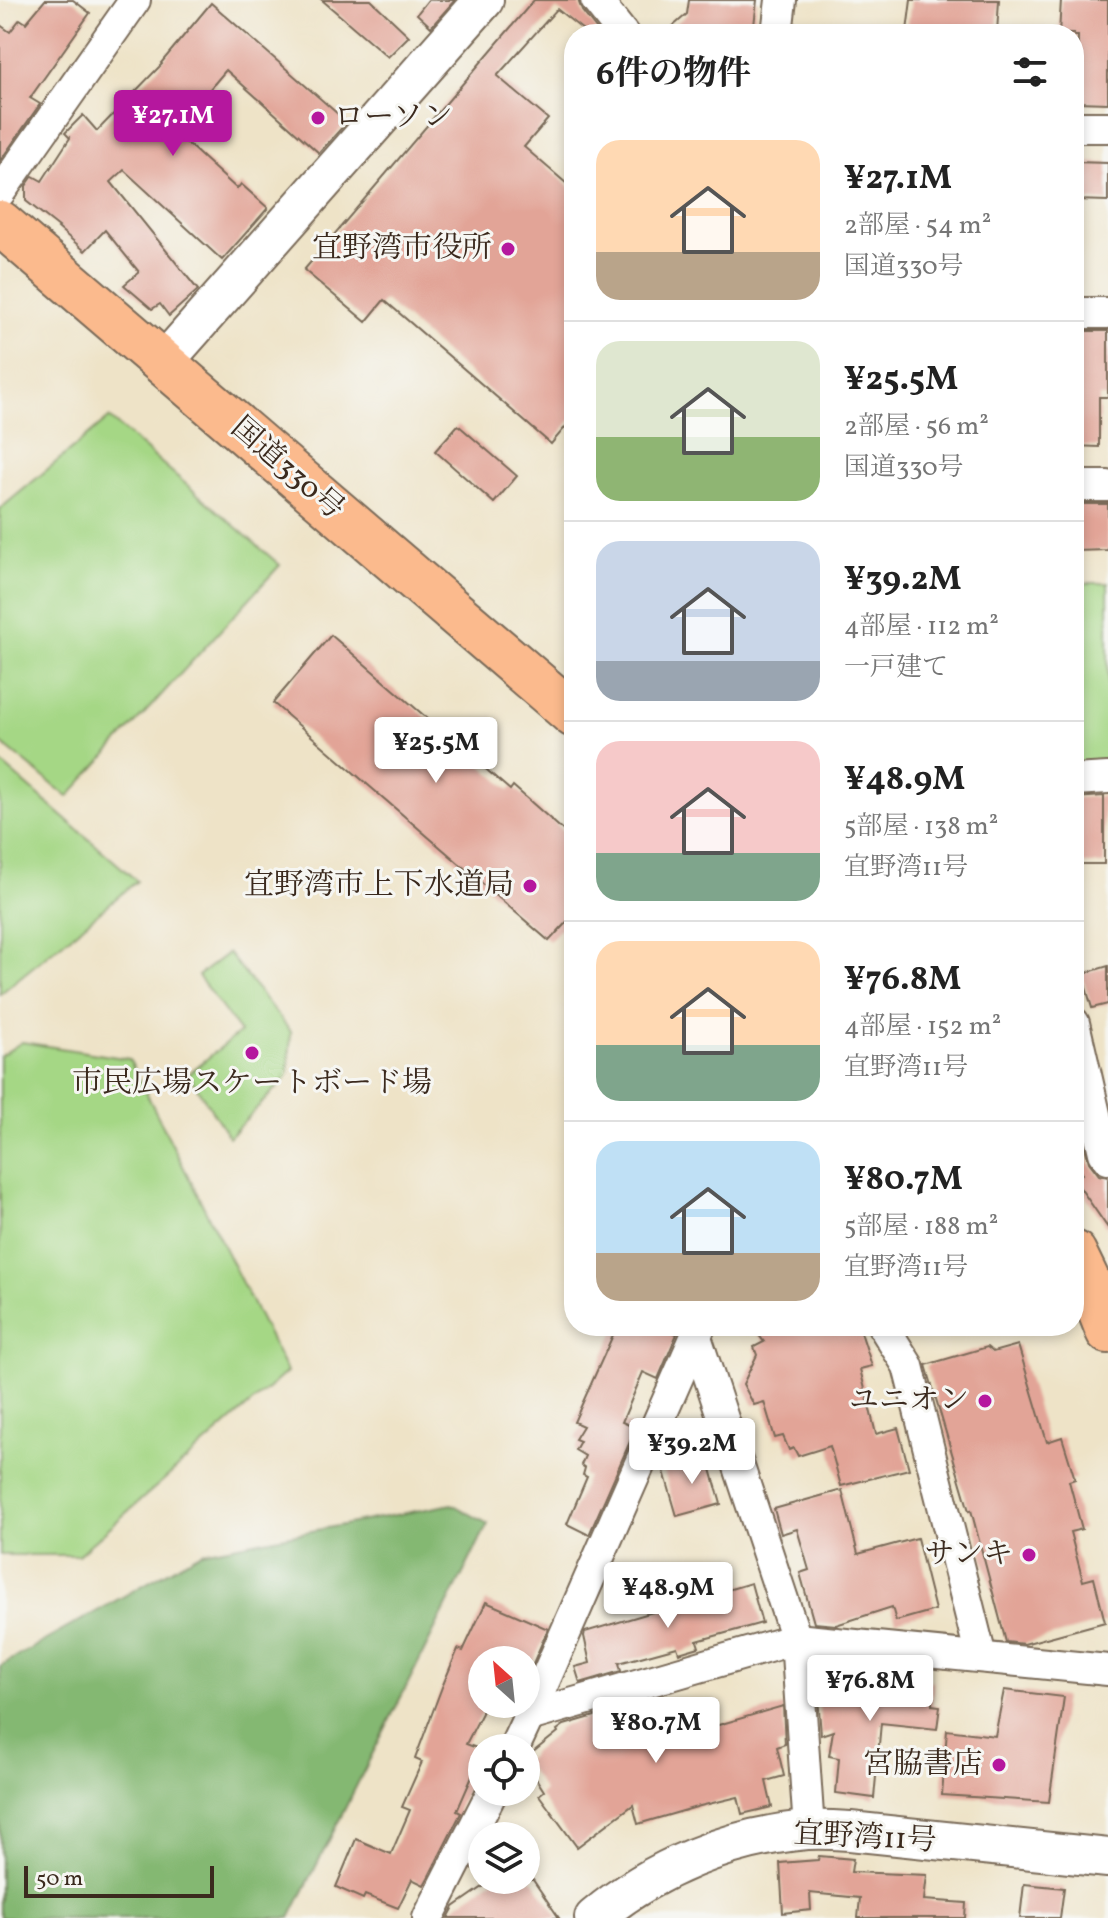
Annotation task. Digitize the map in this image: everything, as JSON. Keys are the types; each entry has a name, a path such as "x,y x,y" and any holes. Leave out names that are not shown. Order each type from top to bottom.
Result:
{"highway":[{"name":"国道330号","path":"0,223 564,706"},
{"path":"1091,1275 1108,1331"}],"street":[{"path":"0,192 135,0"},
{"path":"164,362 484,0"},
{"path":"596,0 615,24"},
{"path":"778,24 781,0"},
{"path":"1084,127 1108,127"},
{"path":"1084,313 1108,313"},
{"path":"1084,486 1108,486"},
{"path":"1084,779 1108,778"},
{"path":"1084,1066 1108,1159"},
{"path":"540,1691 696,1336"},
{"path":"700,1336 796,1639 809,1830"},
{"path":"889,1336 908,1366 981,1657"},
{"path":"540,1713 796,1639 1108,1670"},
{"path":"428,1918 485,1806"},
{"name":"宜野湾11号","path":"594,1918 641,1884 687,1860 746,1841 809,1830 850,1831 1108,1858"}],"green space":[{"path":"109,418 280,565 68,797 0,742 0,509"},
{"path":"1084,583 1108,583 1108,767 1084,768"},
{"path":"0,762 137,881 0,994"},
{"name":"市民広場スケートボード場","path":"228,953 291,1032 288,1076 229,1137 188,1074 240,1032 198,976"},
{"path":"22,1042 129,1059 287,1372 78,1555 0,1555 0,1056"},
{"path":"452,1504 488,1524 290,1918 0,1918 0,1666 202,1552"}],"building":[{"path":"45,0 73,0 90,13 30,98 40,104 0,161 0,25 10,32 20,19 26,23"},
{"path":"322,0 371,0 409,36 388,57"},
{"path":"428,0 455,0 431,27 417,14"},
{"path":"534,0 578,0 592,24 576,24 557,9 497,76 548,119 524,147 564,181 564,429 551,444 384,300 366,322 304,270"},
{"path":"689,0 757,0 754,24 676,24 687,14"},
{"path":"911,0 999,0 998,24 908,24"},
{"path":"1061,0 1108,0 1108,103 1084,102 1084,24 1060,24"},
{"path":"211,3 347,122 319,153 226,70 181,123 185,127 177,134 237,189 241,184 268,208 222,260 124,170 111,182 198,290 169,316 160,304 152,309 124,285 139,272 105,230 85,251 26,201 26,186 33,176 42,181 70,138 65,133 83,115 97,131 162,64"},
{"path":"1084,162 1108,163 1108,201 1084,200"},
{"path":"1084,331 1108,331 1108,397 1099,397 1099,447 1084,446"},
{"path":"458,425 517,476 494,503 435,451"},
{"path":"1084,504 1108,504 1108,550 1084,551"},
{"path":"331,635 510,790 513,786 564,831 564,925 549,941 273,703"},
{"path":"1104,796 1104,864 1084,864 1084,797"},
{"path":"1108,966 1108,1004 1092,1008 1084,973"},
{"path":"1084,1143 1089,1162 1099,1175 1108,1177 1108,1228 1084,1193"},
{"path":"613,1336 676,1336 658,1379 643,1372 622,1422 636,1428 589,1535 567,1524 587,1477 583,1475 585,1468 581,1465 585,1456 575,1450 580,1441 575,1439 583,1426 574,1422"},
{"path":"760,1336 862,1336 872,1366 860,1369 876,1434 898,1428 909,1469 841,1486 830,1446 798,1456 794,1448 789,1450 783,1436 775,1438 764,1402 754,1405 743,1384 757,1355 754,1347 764,1342"},
{"path":"1018,1345 1047,1442 1062,1437 1075,1479 1069,1481 1082,1529 1070,1532 1083,1581 1094,1578 1105,1622 1024,1644 1006,1642 971,1510 926,1365 987,1347 993,1352"},
{"path":"707,1455 721,1504 677,1516 663,1468"},
{"path":"842,1490 858,1554 917,1538 935,1610 896,1621 892,1607 836,1625 814,1623 800,1573 809,1570 797,1529 781,1534 774,1509"},
{"path":"751,1583 762,1623 697,1641 699,1647 679,1653 677,1647 619,1663 621,1671 580,1683 575,1667 590,1663 585,1632"},
{"path":"486,1602 548,1629 540,1647 468,1646 468,1718 479,1718 471,1734 468,1734 466,1744 468,1786 457,1811 461,1813 424,1885 412,1879 398,1908 365,1895 363,1899 336,1887 356,1839 391,1854 410,1810 402,1807 422,1762 415,1759 458,1649 463,1651"},
{"path":"836,1672 933,1682 932,1705 940,1706 937,1729 881,1723 874,1798 836,1793 839,1758 829,1756 833,1731 821,1735 818,1696 834,1695"},
{"name":"宮脇書店","path":"1004,1690 1064,1697 1049,1802 942,1795 947,1730 995,1736"},
{"path":"697,1701 700,1710 710,1708 715,1726 783,1706 785,1744 777,1747 784,1776 766,1781 772,1807 742,1814 738,1797 638,1824 633,1805 577,1847 540,1796 544,1791 540,1785 540,1747 564,1725 629,1706 645,1704 648,1718"},
{"path":"819,1856 853,1859 851,1872 927,1875 924,1900 966,1903 965,1918 858,1918 860,1898 810,1893 811,1910 783,1913 780,1863 818,1860"},
{"path":"1024,1884 1064,1888 1060,1918 1020,1918"},
{"path":"540,1890 559,1918 448,1918 454,1907 473,1894 540,1894"}],"place":[{"name":"ローソン","path":"318,118"},
{"name":"宜野湾市役所","path":"508,249"},
{"name":"宜野湾市上下水道局","path":"530,886"},
{"name":"市民広場スケートボード場","path":"252,1053"},
{"name":"ユニオン","path":"985,1401"},
{"name":"サンキ","path":"1029,1555"},
{"name":"宮脇書店","path":"999,1765"}]}
